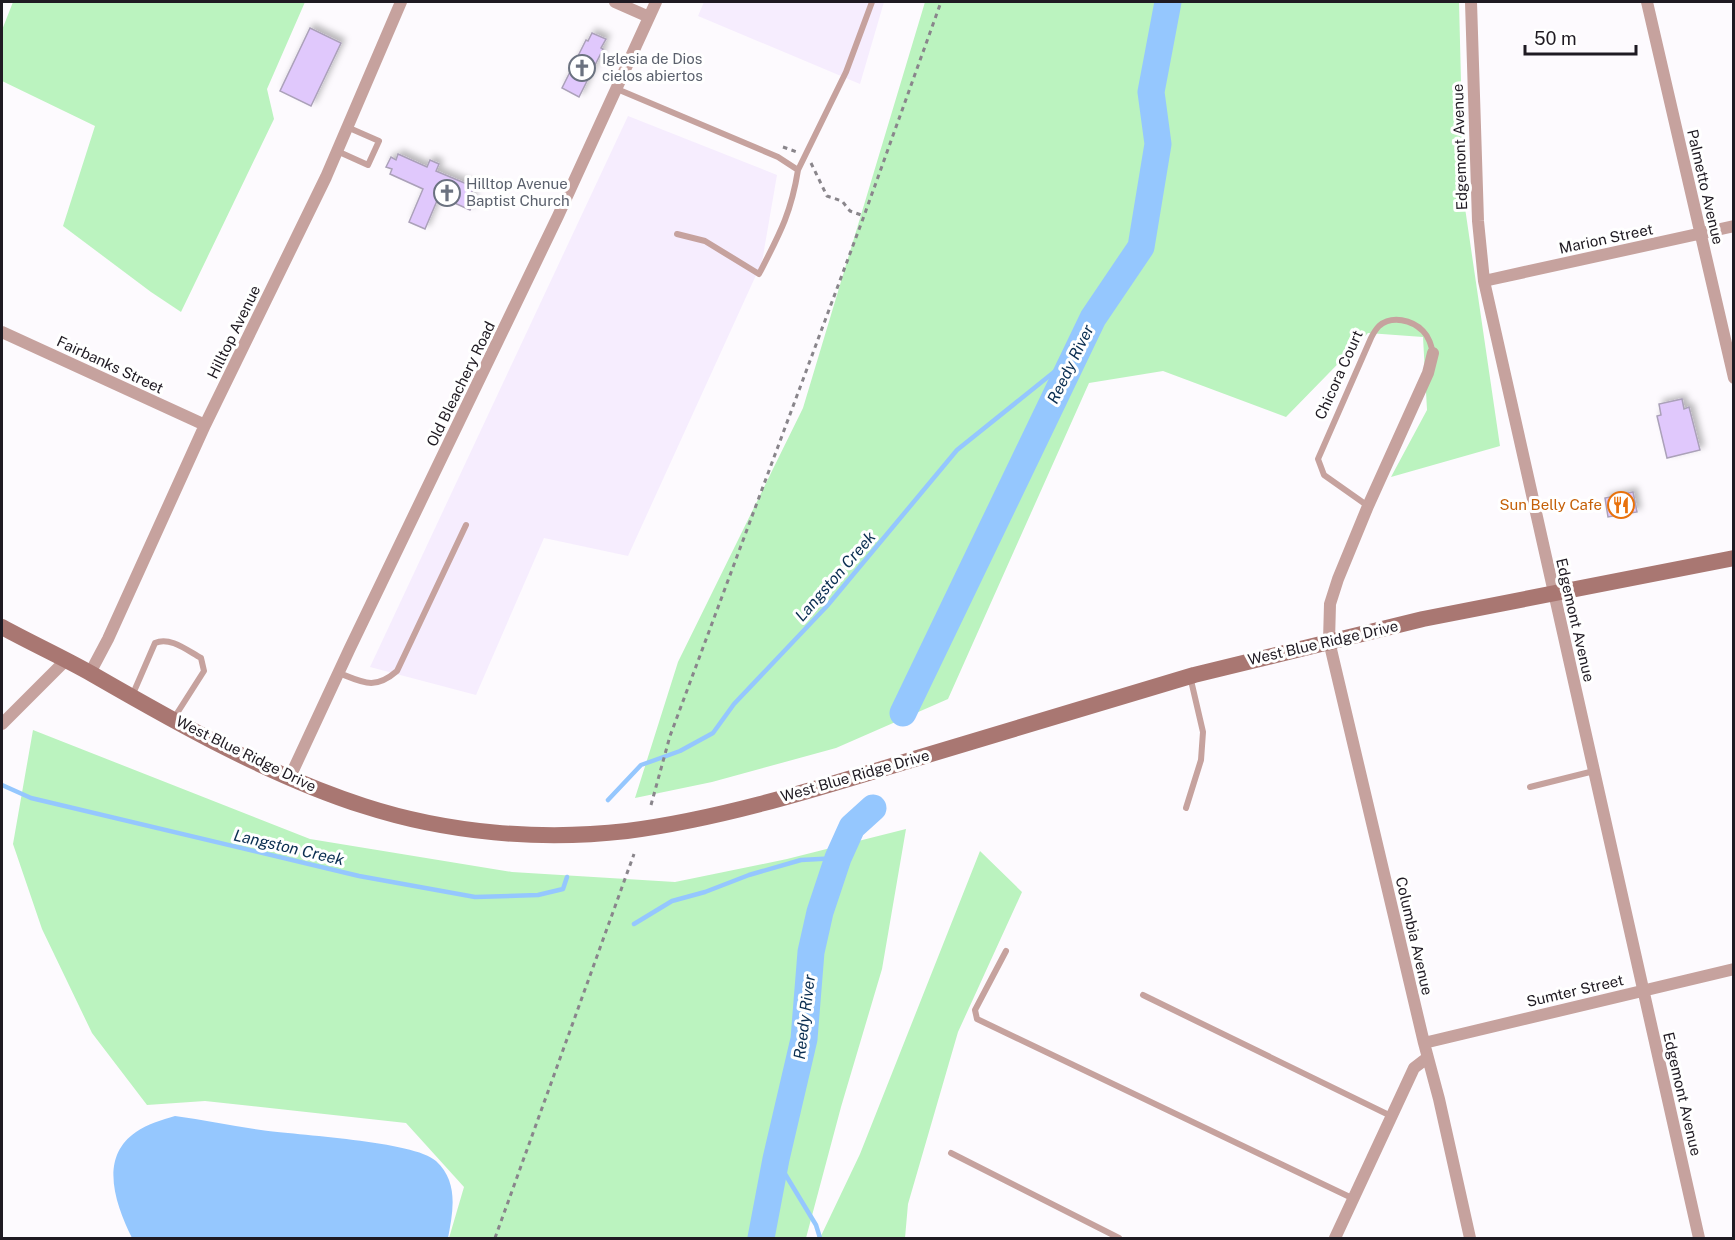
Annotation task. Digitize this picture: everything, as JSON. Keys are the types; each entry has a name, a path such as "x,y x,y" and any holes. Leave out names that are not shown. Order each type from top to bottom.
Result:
{"main road":[{"name":"West Blue Ridge Drive","path":"2,627 257,763 321,791 366,807 410,818 498,832 544,835 626,831 677,823 832,784 1190,676 1329,641 1423,619 1734,558"}],"street":[{"name":"Hilltop Avenue","path":"90,673 320,188 401,2"},
{"path":"615,2 649,17"},
{"name":"Old Bleachery Road","path":"290,777 617,89 656,2"},
{"name":"Edgemont Avenue","path":"1471,2 1478,209 1484,281 1699,1239"},
{"name":"Palmetto Avenue","path":"1647,2 1734,378"},
{"name":"Marion Street","path":"1484,281 1734,226"},
{"name":"Fairbanks Street","path":"2,332 206,425"},
{"name":"Chicora Court","path":"1329,641 1330,604 1368,506 1428,373 1433,353"},
{"name":"Columbia Avenue","path":"1329,641 1427,1058 1440,1099 1470,1239"},
{"path":"2,724 20,703 66,660"},
{"name":"Sumter Street","path":"1424,1043 1734,969"},
{"path":"1335,1239 1414,1068 1427,1058"}],"lane":[{"path":"677,234 705,241 759,274 784,225 793,200 798,170 846,72 873,2"},
{"path":"617,89 778,157 798,170"},
{"path":"337,150 368,165 379,141 346,127"},
{"name":"Chicora Court","path":"1368,506 1324,476 1318,459 1371,338 1379,325 1396,319 1410,322 1423,331 1430,342 1433,353"},
{"path":"338,673 363,682 384,682 398,671 466,525"},
{"path":"132,696 155,643 161,640 168,641 201,658 204,671 174,718"},
{"path":"1186,808 1201,760 1203,732 1190,676"},
{"path":"1530,787 1594,771"},
{"path":"1006,951 975,1011 977,1019 1354,1199"},
{"path":"1143,995 1392,1116"},
{"path":"951,1153 1119,1239"}],"path":[{"path":"651,805 670,736 864,216 941,2"},
{"path":"495,1239 634,854"}],"shaded area":[{"path":"704,2 884,2 860,84 698,16"},
{"path":"628,116 777,175 762,262 628,556 544,538 476,695 370,667"}],"green space":[{"path":"13,2 305,2 267,89 274,119 181,312 63,226 95,126 2,81 2,30"},
{"path":"925,2 1459,2 1464,201 1500,446 1391,477 1427,410 1423,337 1368,333 1286,417 1163,371 1089,383 948,699 836,748 712,782 635,798 678,662 803,408"},
{"path":"33,730 310,839 512,872 675,882 787,859 906,829 882,969 841,1107 806,1238 449,1238 464,1187 406,1123 205,1101 147,1105 92,1033 42,929 13,844"},
{"path":"980,851 1022,892 958,1032 908,1204 905,1238 820,1238 860,1154"}],"water":[{"path":"175,1116 261,1130 380,1144 424,1154 436,1161 443,1169 451,1188 452,1208 448,1238 132,1238 116,1197 114,1168 117,1155 124,1143 136,1132 150,1124"}],"building":[{"path":"310,28 341,43 311,106 280,91"},
{"name":"Iglesia de Dios cielos abiertos","path":"592,33 606,39 579,97 562,88 586,40 588,41"},
{"name":"Hilltop Avenue Baptist Church","path":"398,154 427,167 430,160 439,164 436,171 474,187 469,199 474,201 470,210 439,196 425,229 409,222 423,189 390,174 392,169 386,167 391,157 396,160"},
{"path":"1682,399 1684,409 1689,407 1700,450 1667,458 1657,416 1661,415 1659,404"},
{"name":"Sun Belly Cafe","path":"1633,492 1637,512 1608,517 1605,498"}],"waterway":[{"name":"Reedy River","path":"903,713 1093,318 1141,247 1158,144 1151,92 1168,2"},
{"name":"Langston Creek","path":"608,800 641,765 680,751 713,733 734,704 827,606 957,450 1074,356"},
{"name":"Langston Creek","path":"2,785 31,798 359,876 475,897 538,895 563,889 567,877"},
{"name":"Reedy River","path":"761,1238 776,1159 804,1039 811,952 820,912 838,858 852,827 873,808"},
{"path":"634,924 672,901 705,892 749,875 801,860 838,858"},
{"path":"776,1159 816,1225 820,1238"}],"place":[{"name":"Iglesia de Dios cielos abiertos","path":"582,68"},
{"name":"Hilltop Avenue Baptist Church","path":"447,193"},
{"name":"Sun Belly Cafe","path":"1621,505"}]}
